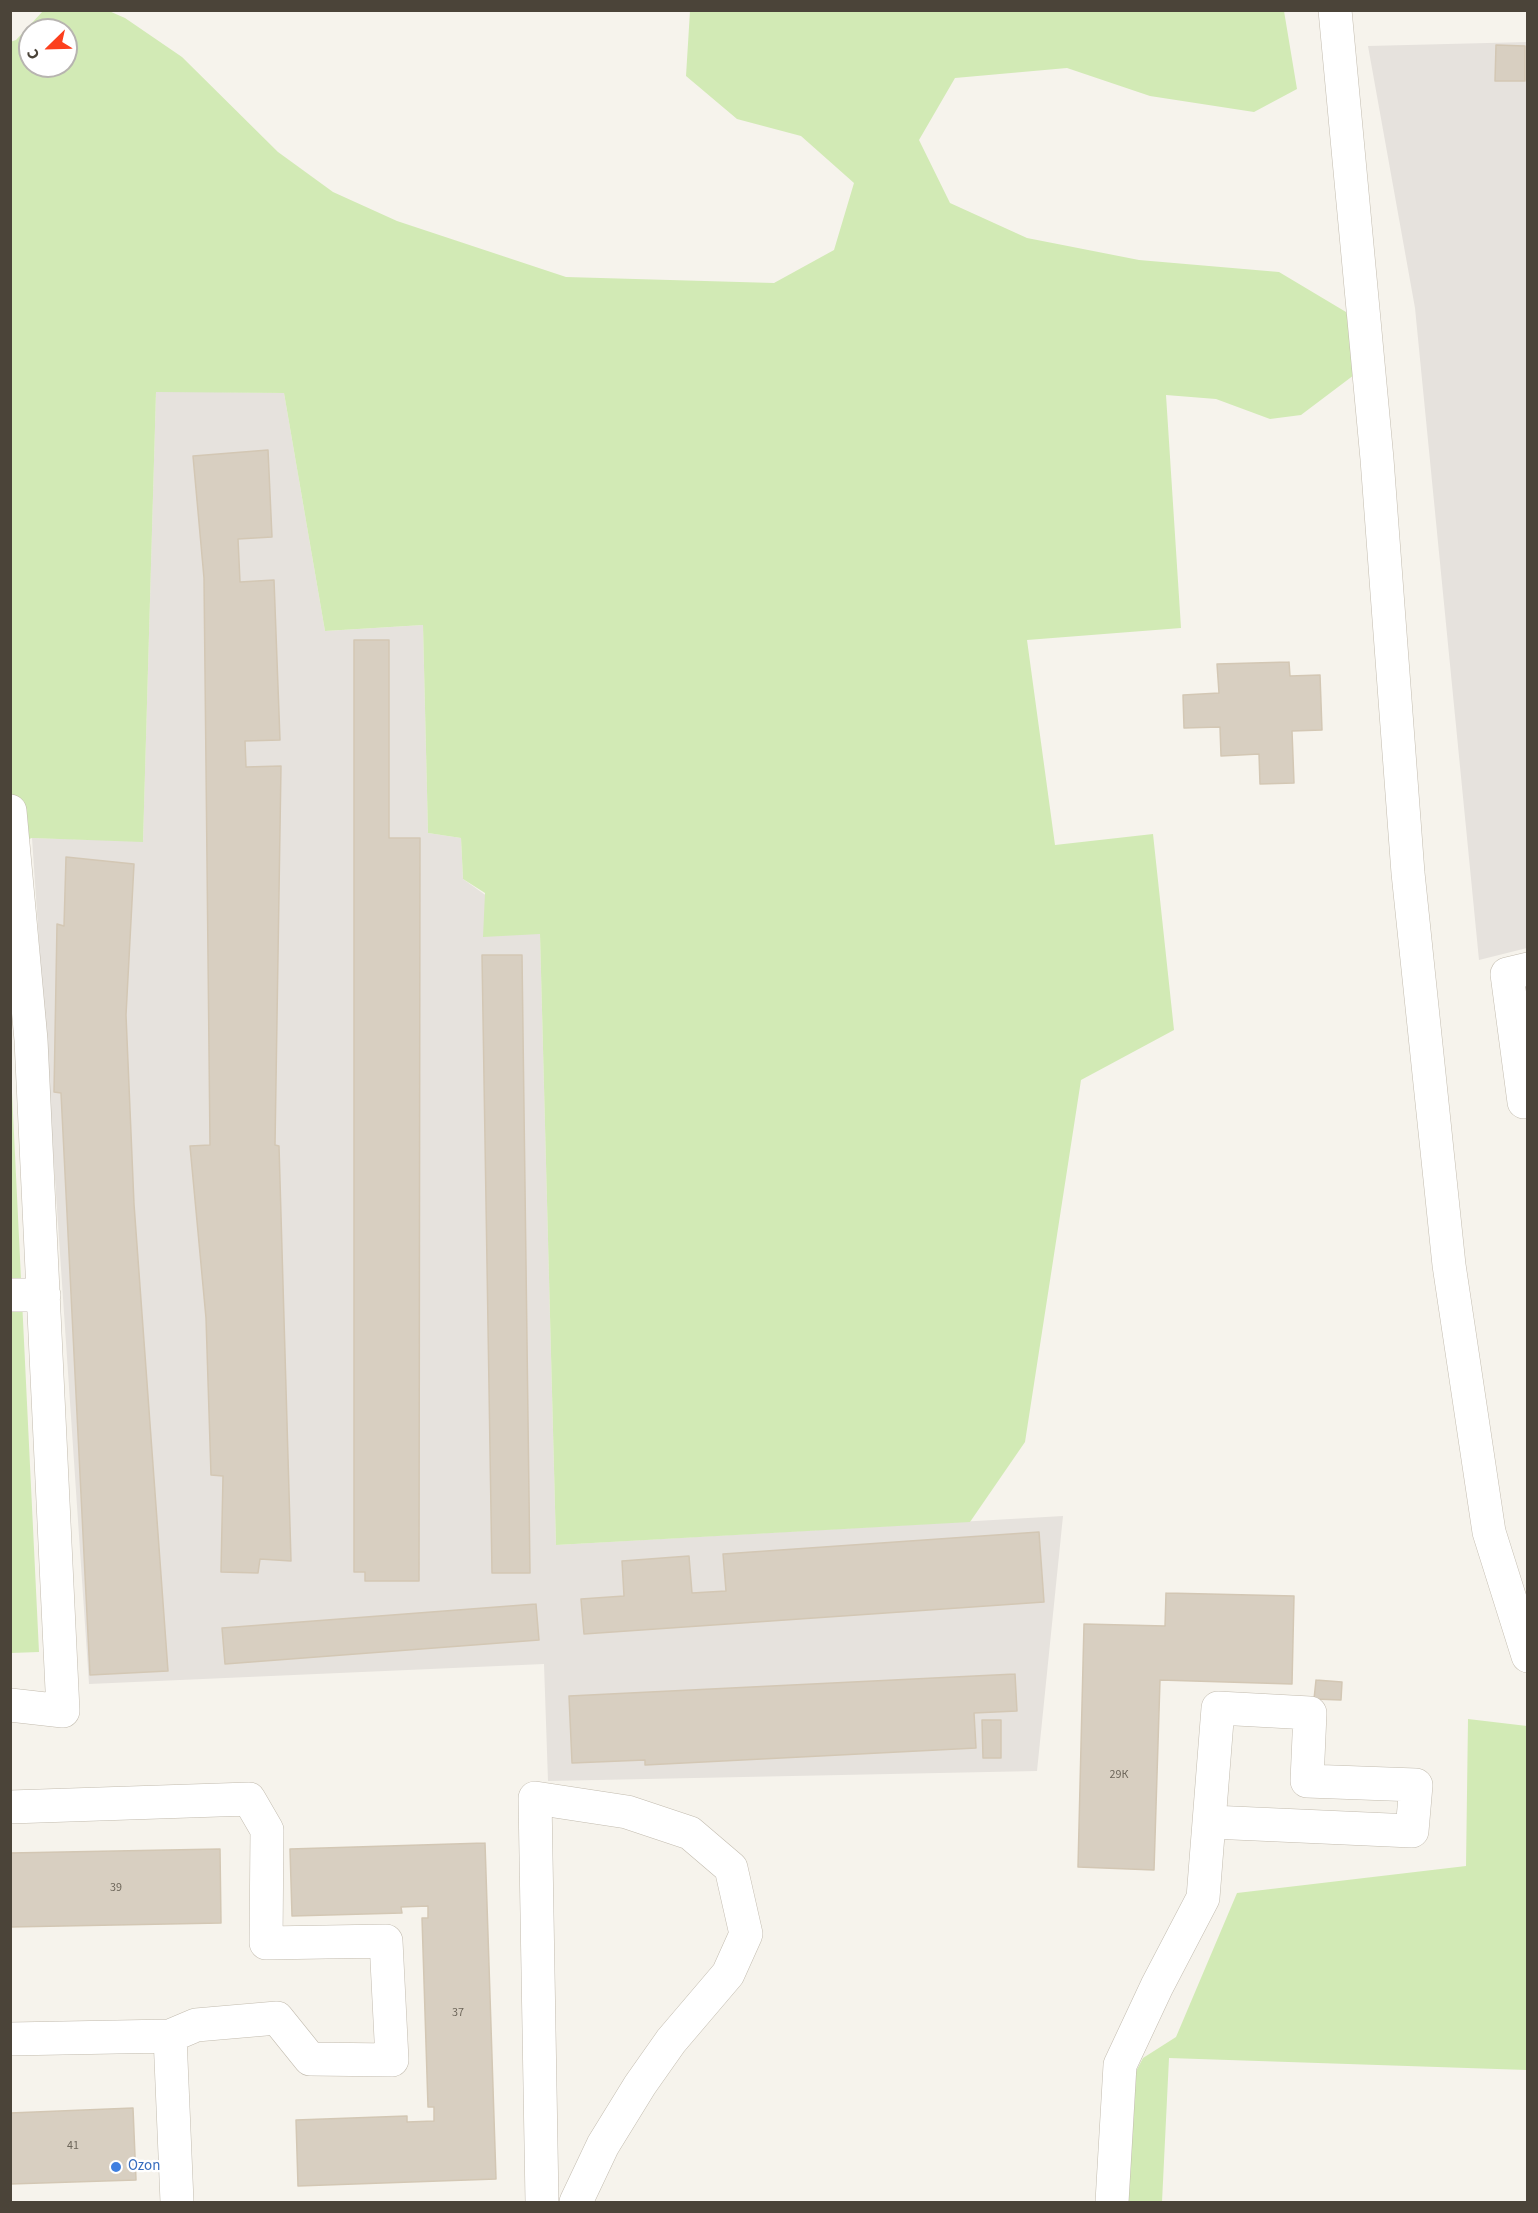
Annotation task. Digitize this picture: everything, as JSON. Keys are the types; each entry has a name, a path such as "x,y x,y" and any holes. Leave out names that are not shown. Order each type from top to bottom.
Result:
{"lane":[{"path":"1335,10 1377,459 1408,873 1449,1265 1489,1532 1527,1656"},
{"path":"10,811 31,1040 23,1129 44,1295 63,1711 10,1706"},
{"path":"1527,969 1507,974 1524,1102 1527,1102"},
{"path":"10,1295 44,1295"},
{"path":"1112,2202 1120,2065 1157,1986 1203,1898 1211,1822 1218,1708 1310,1713 1307,1781 1416,1785 1412,1831 1211,1822"},
{"path":"535,2202 543,2202 535,1798 627,1812 690,1833 731,1868 746,1934 728,1974 671,2041 640,2085 603,2145 576,2202"},
{"path":"10,1807 249,1799 267,1830 266,1943 386,1941 392,2060 310,2059 277,2018 196,2025 170,2036 10,2039"},
{"path":"170,2036 177,2202"}],"shaded area":[{"path":"1527,42 1527,948 1479,960 1415,308 1368,46"},
{"path":"156,391 284,393 325,631 423,625 428,833 461,838 463,879 540,934 556,1545 1063,1516 1037,1771 548,1781 544,1664 89,1684 32,838 143,841"}],"green space":[{"path":"43,11 109,11 125,18 182,57 278,152 333,192 397,221 566,277 774,283 834,250 854,183 801,136 737,119 686,76 690,11 1284,11 1297,89 1254,112 1150,96 1067,68 955,78 919,140 950,203 1027,238 1139,260 1279,272 1346,312 1356,342 1354,375 1301,415 1270,419 1216,399 1166,395 1181,628 1027,640 1055,845 1153,834 1174,1030 1081,1080 1025,1442 970,1522 556,1545 540,934 483,937 485,893 463,879 461,838 428,833 423,625 325,631 284,393 156,392 143,842 32,838 11,845 10,42 18,38 18,78 78,78 78,18 36,18"},
{"path":"10,1051 39,1652 11,1653 10,1653"},
{"path":"1468,1719 1527,1726 1527,2070 1169,2058 1162,2202 1126,2202 1132,2079 1143,2058 1176,2037 1237,1893 1466,1866"}],"building":[{"path":"1496,45 1525,46 1525,81 1495,81"},
{"path":"268,450 272,537 238,539 240,582 274,580 280,740 245,741 246,767 281,766 275,1145 279,1146 291,1561 260,1559 258,1573 221,1572 223,1476 211,1475 206,1318 190,1146 210,1145 204,578 193,456"},
{"path":"354,640 389,640 389,838 420,838 419,1581 365,1581 365,1572 354,1572"},
{"path":"1289,662 1290,676 1320,675 1322,730 1292,731 1294,783 1260,784 1259,754 1221,756 1220,727 1184,728 1183,695 1219,693 1217,664"},
{"path":"66,857 134,864 126,1015 134,1204 168,1671 90,1675 61,1093 54,1092 57,924 64,926"},
{"path":"482,955 522,955 530,1573 492,1573"},
{"path":"1039,1532 1044,1602 584,1634 581,1599 624,1596 622,1561 689,1556 692,1593 726,1591 723,1554"},
{"path":"1166,1593 1294,1596 1292,1684 1160,1680 1154,1870 1078,1867 1084,1624 1165,1626"},
{"path":"536,1604 539,1640 225,1664 222,1628"},
{"path":"1015,1674 1017,1711 974,1713 976,1748 645,1765 645,1760 572,1763 569,1696"},
{"path":"1316,1680 1342,1682 1341,1700 1314,1699"},
{"path":"982,1720 1001,1720 1001,1758 983,1758"},
{"path":"485,1843 496,2179 298,2186 296,2120 407,2116 407,2122 434,2121 434,2107 428,2107 422,1918 428,1918 428,1906 401,1907 402,1913 292,1916 290,1849"},
{"path":"220,1849 221,1923 10,1927 10,1853"},
{"path":"133,2108 136,2180 10,2184 10,2113"}],"place":[{"name":"Ozon","path":"116,2167"}]}
